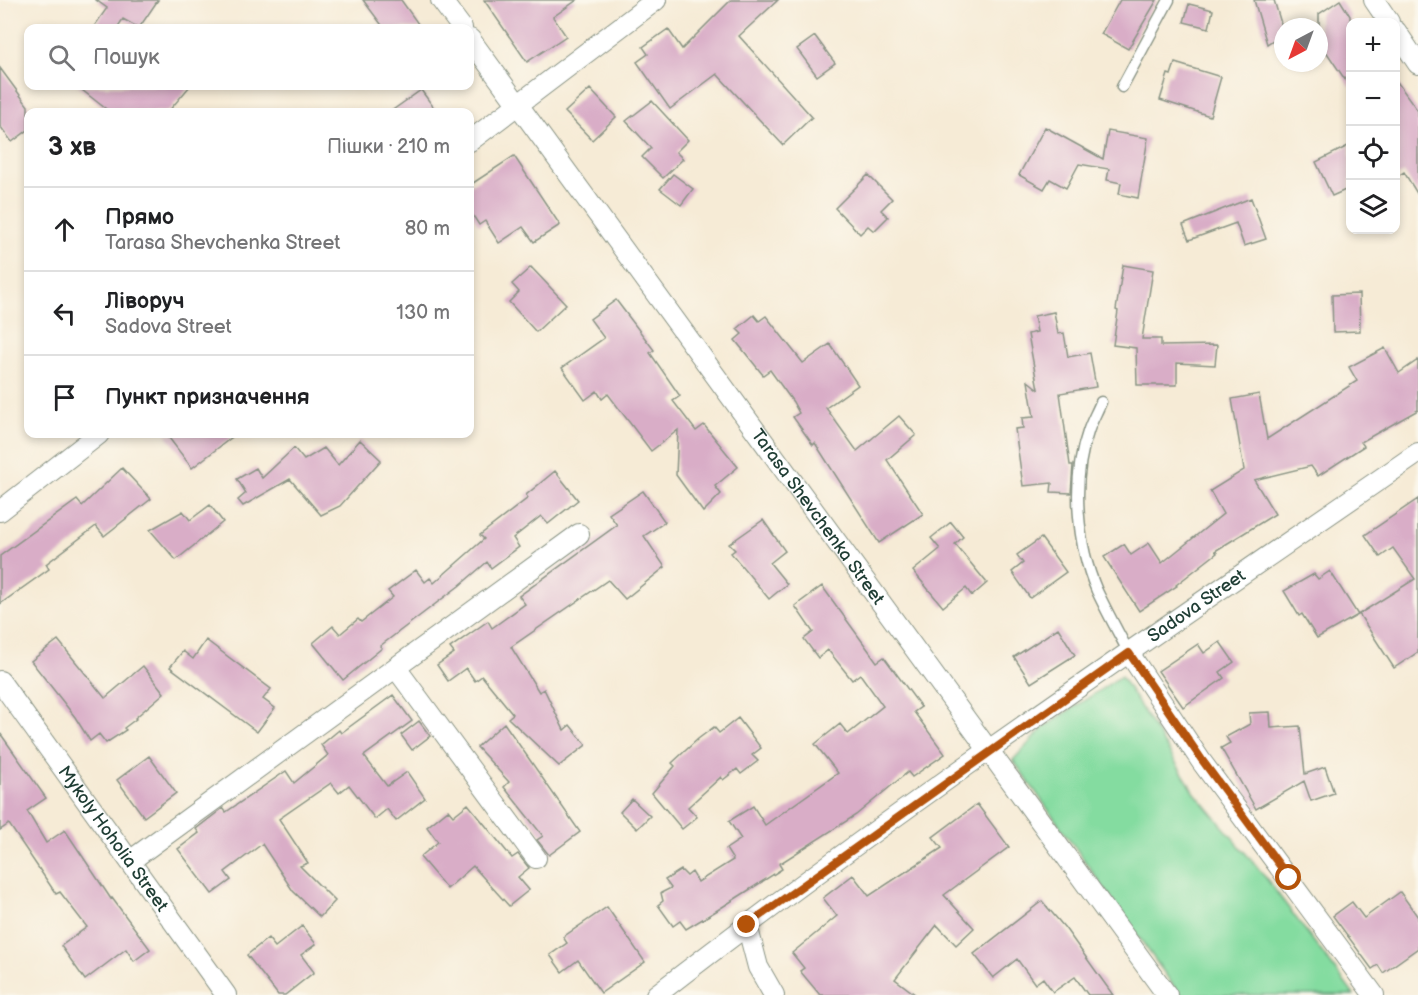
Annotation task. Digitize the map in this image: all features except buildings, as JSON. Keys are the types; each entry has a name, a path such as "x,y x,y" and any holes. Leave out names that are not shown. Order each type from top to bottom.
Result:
{"street":[{"path":"441,0 459,24"},
{"path":"474,138 656,0"},
{"path":"1374,0 1386,18"},
{"path":"1400,39 1418,64"},
{"name":"Tarasa Shevchenka Street","path":"474,45 1167,995"},
{"path":"0,511 94,438"},
{"name":"Sadova Street","path":"657,995 747,925 989,751 1418,453"},
{"path":"130,861 579,534"},
{"path":"1129,653 1202,760 1374,995"},
{"path":"396,668 536,858"},
{"name":"Mykoly Hoholia Street","path":"0,681 226,995"},
{"path":"747,925 758,967 774,995"}],"lane":[{"path":"1122,87 1169,0"},
{"path":"1101,402 1088,433 1080,468 1083,549 1097,590 1129,653"}],"green space":[{"path":"1121,676 1195,793 1263,874 1354,995 1180,995 1013,760 1044,727"}],"route":[{"path":"747,925 1129,653 1202,760 1289,878"}]}
